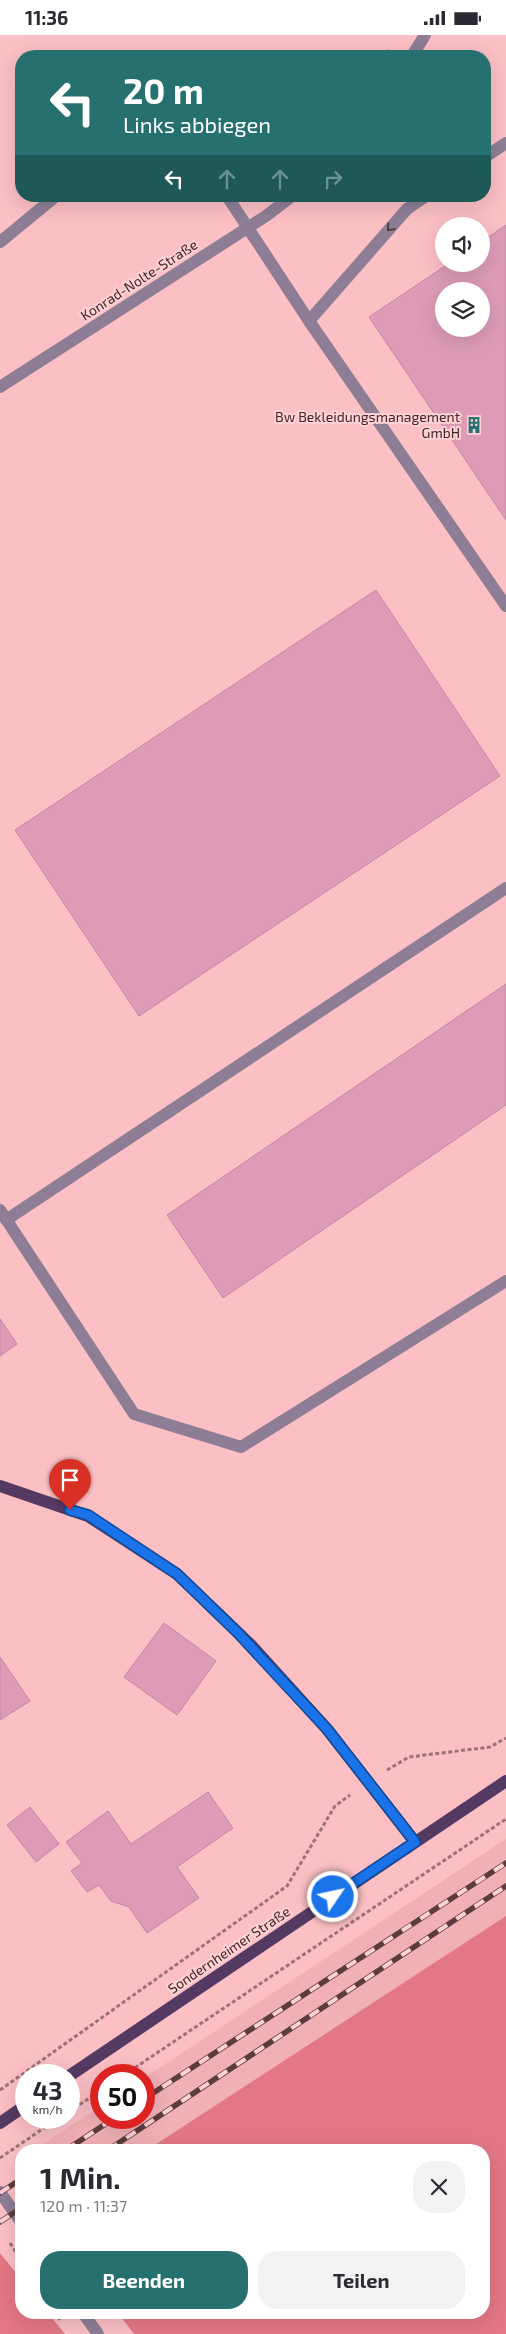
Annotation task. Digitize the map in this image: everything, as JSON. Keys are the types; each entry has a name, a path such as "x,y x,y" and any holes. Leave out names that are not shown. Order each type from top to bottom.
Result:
{"main road":[{"path":"0,1486 88,1515 177,1574 251,1645 327,1729 415,1842"},
{"name":"Sondernheimer Straße","path":"80,2069 506,1781"},
{"path":"0,2123 15,2113"}],"street":[{"path":"416,50 425,35"},
{"path":"491,153 506,143"},
{"path":"0,242 49,202"},
{"path":"231,202 309,321 506,606"},
{"name":"Konrad-Nolte-Straße","path":"0,387 266,216 284,202"},
{"path":"309,321 407,209 417,202"},
{"path":"506,888 3,1215 134,1414 242,1447 506,1281"},
{"path":"0,2192 15,2213"},
{"path":"87,2319 98,2334"}],"path":[{"path":"0,2090 287,1885 335,1806 368,1781 408,1757 490,1747 506,1739"},
{"path":"140,2064 506,1819"},
{"path":"20,2144 42,2129"},
{"path":"0,2158 15,2147"},
{"path":"7,2238 15,2251"}],"shaded area":[{"path":"506,1839 506,1916 156,2144 43,2144 66,2129 80,2129 80,2120 90,2113 90,2129 155,2129 155,2071"},
{"path":"506,1916 506,2334 134,2334 123,2319 490,2319 490,2144 156,2144"},
{"path":"0,2253 15,2272 15,2319 53,2319 65,2334 0,2334"}],"building":[{"name":"Bw Bekleidungsmanagement GmbH","path":"506,225 506,520 369,317 436,272 490,272 490,236"},
{"path":"376,590 500,776 139,1016 15,830"},
{"path":"506,984 506,1105 223,1298 167,1215"},
{"path":"0,1319 17,1344 0,1356"},
{"path":"164,1623 216,1661 177,1715 124,1677"},
{"path":"0,1657 30,1701 0,1720"},
{"path":"208,1792 233,1828 177,1867 199,1898 147,1933 129,1907 111,1901 99,1885 87,1892 71,1871 82,1863 66,1842 108,1811 131,1844"},
{"path":"30,1807 59,1844 36,1862 7,1825"}],"railway":[{"path":"155,2092 506,1863"},
{"path":"117,2144 506,1886"},
{"path":"75,2144 98,2129"},
{"path":"0,2193 15,2183"},
{"path":"0,2222 15,2212"}],"place":[{"name":"Bw Bekleidungsmanagement GmbH","path":"474,425"}],"route":[{"path":"70,1510 88,1515 177,1574 251,1645 327,1729 415,1842 333,1897"}]}
